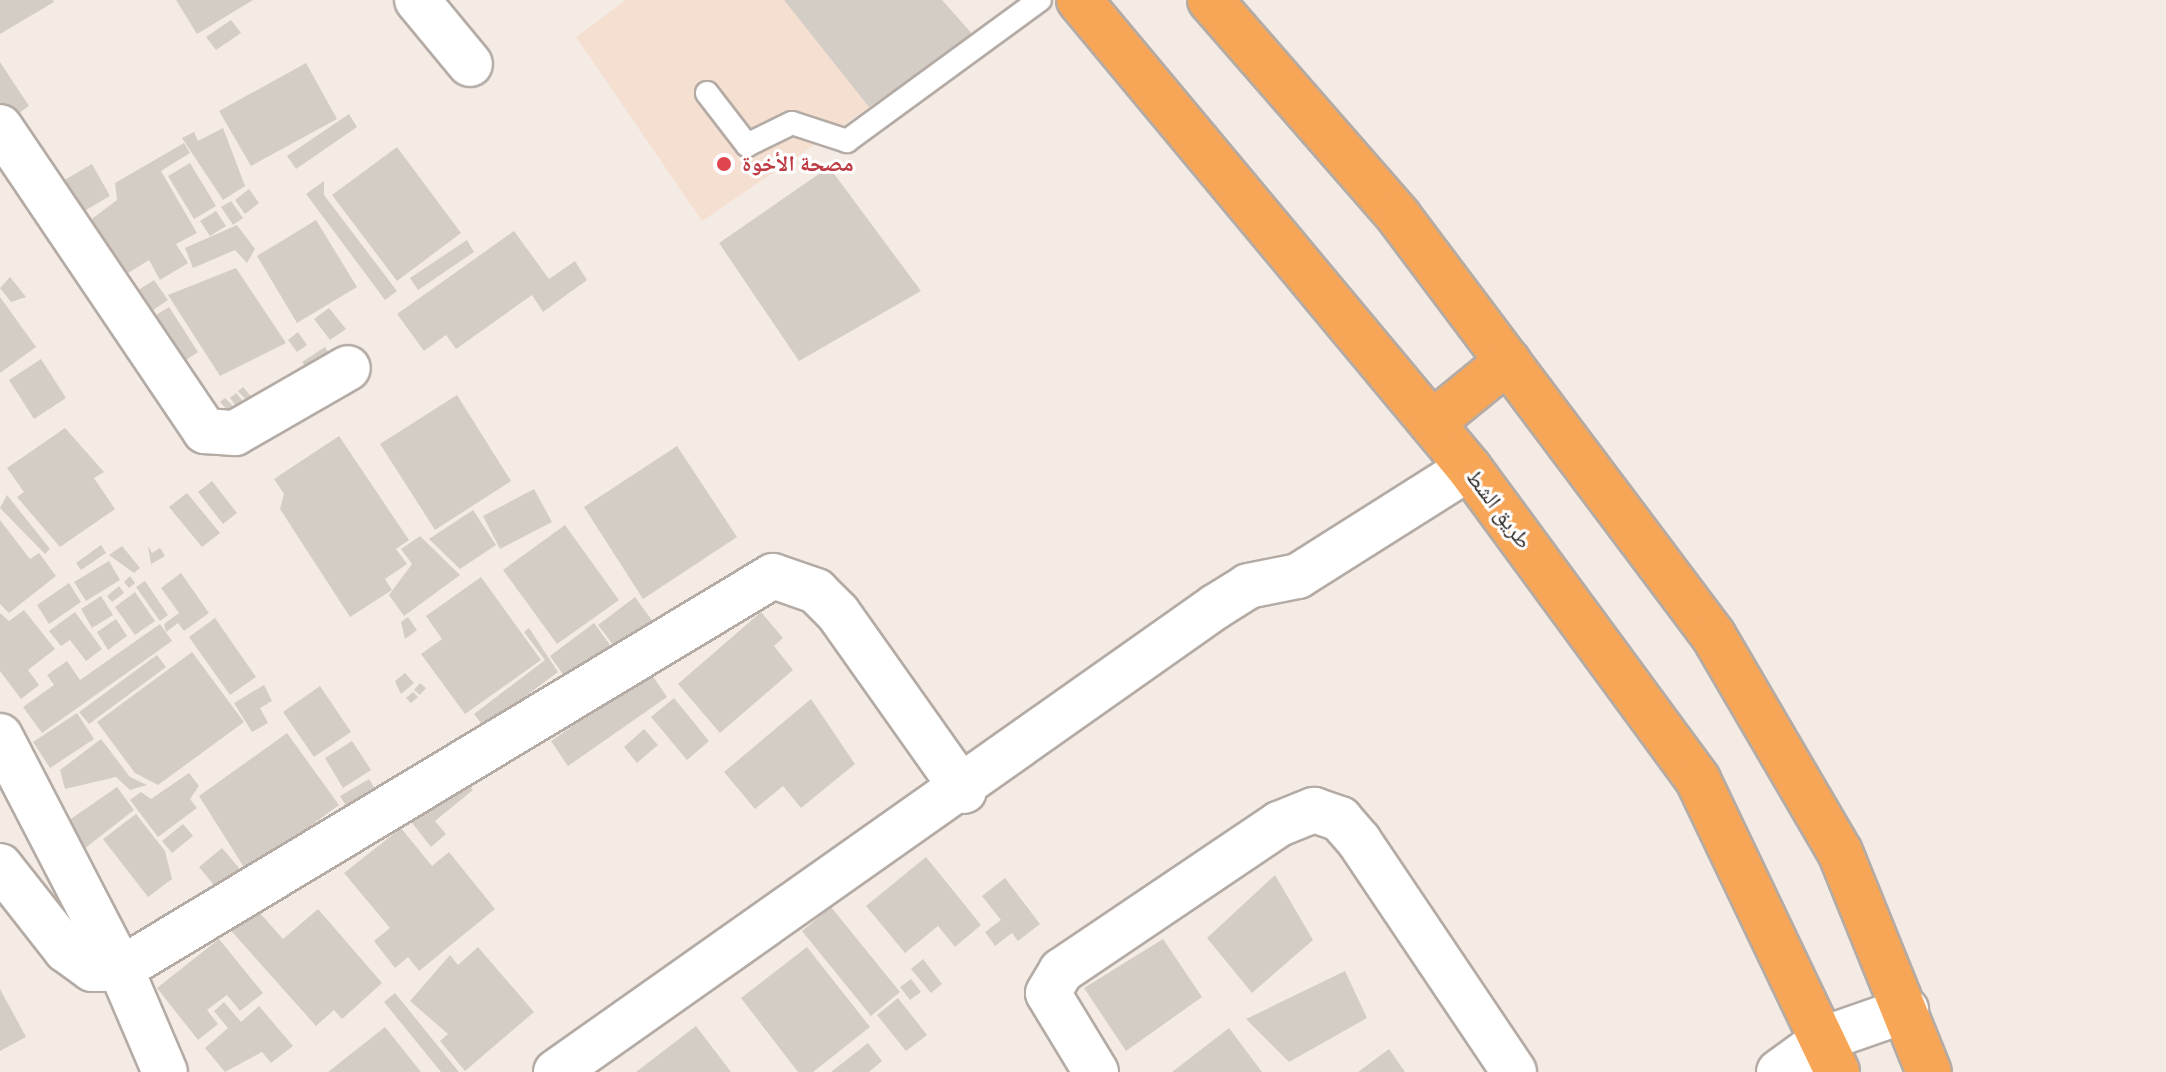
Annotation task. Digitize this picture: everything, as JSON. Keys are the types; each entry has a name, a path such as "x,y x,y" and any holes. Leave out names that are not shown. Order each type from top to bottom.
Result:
{"highway":[{"name":"طريق الشط","path":"1079,0 1469,468 1698,780 1832,1055"},
{"path":"1210,0 1399,217 1713,635 1840,852 1929,1072"},
{"path":"1432,423 1508,361"}],"street":[{"path":"417,0 470,64"},
{"path":"0,127 205,431 235,433 348,368"},
{"path":"556,1072 964,791 1237,593 1298,576 1469,468"},
{"path":"0,866 66,950 92,969 121,969 773,576 816,591 838,613 964,791"},
{"path":"0,736 121,969 165,1072"},
{"path":"1096,1072 1048,993 1061,971 1279,824 1314,810 1340,819 1359,841 1514,1072"},
{"path":"1779,1072 1832,1055 1906,1010"}],"lane":[{"path":"707,93 747,145 792,123 847,141 1040,0"}],"shaded area":[{"name":"مصحة الأخوة","path":"626,0 942,0 974,36 702,221 576,37"}],"building":[{"path":"0,0 53,0 54,2 0,34"},
{"path":"176,0 253,0 197,34"},
{"path":"784,0 942,0 974,36 869,107"},
{"path":"231,20 241,33 216,50 206,37"},
{"path":"0,62 29,106 6,122 0,112"},
{"path":"306,63 337,119 251,166 219,111"},
{"path":"349,114 357,127 296,169 287,156"},
{"path":"223,128 245,186 223,200 182,138 194,132 198,141"},
{"path":"184,143 190,153 161,171 197,233 176,244 188,263 160,280 149,260 125,275 85,224 117,200 115,183"},
{"path":"397,147 461,233 397,281 332,195"},
{"path":"190,163 216,206 194,219 168,176"},
{"path":"92,164 110,196 74,217 56,185"},
{"path":"829,167 921,291 799,361 719,243"},
{"path":"324,181 324,195 397,291 385,300 306,194"},
{"path":"249,189 259,203 245,214 235,200"},
{"path":"231,201 243,218 233,225 221,207"},
{"path":"216,211 226,226 210,236 200,221"},
{"path":"316,220 357,287 297,323 257,256"},
{"path":"237,225 255,249 247,263 235,250 193,268 185,248"},
{"path":"514,231 549,279 575,261 587,280 543,312 532,295 456,349 446,335 424,351 397,314"},
{"path":"467,240 474,252 418,290 410,278"},
{"path":"236,268 286,343 220,376 168,295"},
{"path":"10,277 26,297 11,302 0,288"},
{"path":"154,280 168,300 143,317 129,296"},
{"path":"0,297 36,347 0,373"},
{"path":"169,307 198,352 176,367 146,321"},
{"path":"329,308 346,329 330,340 314,319"},
{"path":"298,332 307,345 297,352 288,340"},
{"path":"325,347 334,361 312,375 302,362"},
{"path":"41,359 66,398 34,419 9,380"},
{"path":"243,387 251,396 246,400 238,391"},
{"path":"236,393 243,401 236,406 230,398"},
{"path":"457,395 511,481 435,530 380,444"},
{"path":"225,398 233,406 228,411 220,402"},
{"path":"65,428 104,472 94,478 115,509 60,547 17,497 24,492 7,468"},
{"path":"339,436 409,540 396,549 407,564 385,579 392,590 350,617 280,509 284,494 274,479"},
{"path":"677,446 737,537 643,599 584,507"},
{"path":"212,481 237,513 223,524 198,492"},
{"path":"534,489 552,522 500,549 483,516"},
{"path":"187,493 220,533 202,547 169,507"},
{"path":"7,495 50,549 45,554 0,508"},
{"path":"473,510 496,545 460,569 429,539"},
{"path":"0,520 30,559 39,553 56,576 9,613 0,604"},
{"path":"565,525 619,600 557,644 503,570"},
{"path":"420,536 460,575 404,616 389,595 412,564 401,549"},
{"path":"101,545 106,553 81,570 76,563"},
{"path":"122,546 140,568 134,573 109,555"},
{"path":"148,546 152,553 160,548 165,556 151,564"},
{"path":"109,561 120,580 86,601 74,582"},
{"path":"181,573 209,613 184,631 178,623 166,632 164,624 179,613 161,588"},
{"path":"130,576 135,583 129,588 124,582"},
{"path":"481,577 541,660 465,714 421,654 442,639 426,616"},
{"path":"145,581 168,615 160,621 136,587"},
{"path":"69,583 81,602 49,624 37,605"},
{"path":"119,586 124,593 112,602 107,596"},
{"path":"135,592 155,621 135,635 115,607"},
{"path":"101,596 113,615 92,628 81,609"},
{"path":"635,597 659,630 623,658 598,625"},
{"path":"24,610 55,649 28,670 39,685 21,699 0,671 0,613 9,621"},
{"path":"75,612 102,649 86,661 70,640 61,646 49,631"},
{"path":"761,612 783,638 774,646 793,670 720,733 678,684"},
{"path":"408,617 417,630 405,639 401,622"},
{"path":"215,618 256,677 230,695 189,637"},
{"path":"116,619 127,636 108,650 97,632"},
{"path":"594,623 621,660 576,693 550,656"},
{"path":"160,624 172,641 42,733 23,707 54,685 47,675 67,661 80,680"},
{"path":"529,628 558,672 484,727 474,714 545,660 524,632"},
{"path":"192,652 244,722 158,785 135,773 97,722"},
{"path":"157,655 166,667 89,724 79,712"},
{"path":"650,672 667,697 568,766 551,741"},
{"path":"405,673 414,683 401,694 395,681"},
{"path":"420,683 426,688 420,695 414,690"},
{"path":"264,685 272,701 260,708 268,723 252,732 234,703"},
{"path":"320,686 351,732 314,757 283,712"},
{"path":"413,692 418,697 411,703 406,698"},
{"path":"674,698 709,741 687,760 651,717"},
{"path":"811,699 855,764 801,808 783,786 755,809 724,772"},
{"path":"77,713 94,739 50,768 33,742"},
{"path":"644,729 658,745 637,763 624,747"},
{"path":"287,733 339,805 247,872 199,796"},
{"path":"101,739 130,777 147,785 130,790 116,777 65,789 60,770"},
{"path":"352,741 371,770 343,788 325,758"},
{"path":"189,773 199,786 190,799 197,808 158,837 130,800 141,792 151,799"},
{"path":"462,776 473,790 435,821 446,834 431,847 409,819"},
{"path":"369,779 380,797 352,815 340,796"},
{"path":"117,787 134,810 84,849 65,823"},
{"path":"136,814 165,851 172,879 148,897 103,839"},
{"path":"183,824 193,836 172,853 162,841"},
{"path":"401,828 432,866 449,852 495,909 419,971 408,957 395,968 374,941 390,928 344,873"},
{"path":"222,848 245,875 222,895 199,867"},
{"path":"926,857 981,925 955,947 938,926 905,953 866,906"},
{"path":"1275,875 1313,940 1252,993 1207,938"},
{"path":"1005,878 1040,924 1018,941 1012,933 995,946 985,932 1001,920 982,896"},
{"path":"251,903 283,939 318,909 382,983 342,1019 334,1010 316,1026 226,925"},
{"path":"831,907 900,992 871,1016 802,931"},
{"path":"219,939 263,993 240,1011 227,995 207,1010 218,1024 198,1040 157,988"},
{"path":"1163,939 1202,997 1126,1051 1084,988"},
{"path":"478,947 534,1012 465,1071 440,1041 448,1034 410,1001 450,955 458,965"},
{"path":"807,947 870,1027 813,1072 798,1072 741,998"},
{"path":"923,959 942,984 931,993 911,969"},
{"path":"1345,971 1367,1018 1289,1062 1246,1019"},
{"path":"911,979 921,992 910,1000 900,987"},
{"path":"0,989 26,1037 0,1051"},
{"path":"395,993 459,1072 441,1072 384,1002"},
{"path":"898,998 927,1035 906,1051 877,1015"},
{"path":"224,1002 241,1022 259,1006 293,1046 271,1063 262,1052 225,1072 205,1048 228,1028 214,1011"},
{"path":"696,1026 731,1072 636,1072"},
{"path":"385,1027 421,1072 328,1072"},
{"path":"1229,1028 1262,1072 1172,1072"},
{"path":"868,1043 882,1061 869,1072 831,1072"},
{"path":"1389,1049 1405,1072 1358,1072"}],"place":[{"name":"مصحة الأخوة","path":"724,164"}]}
